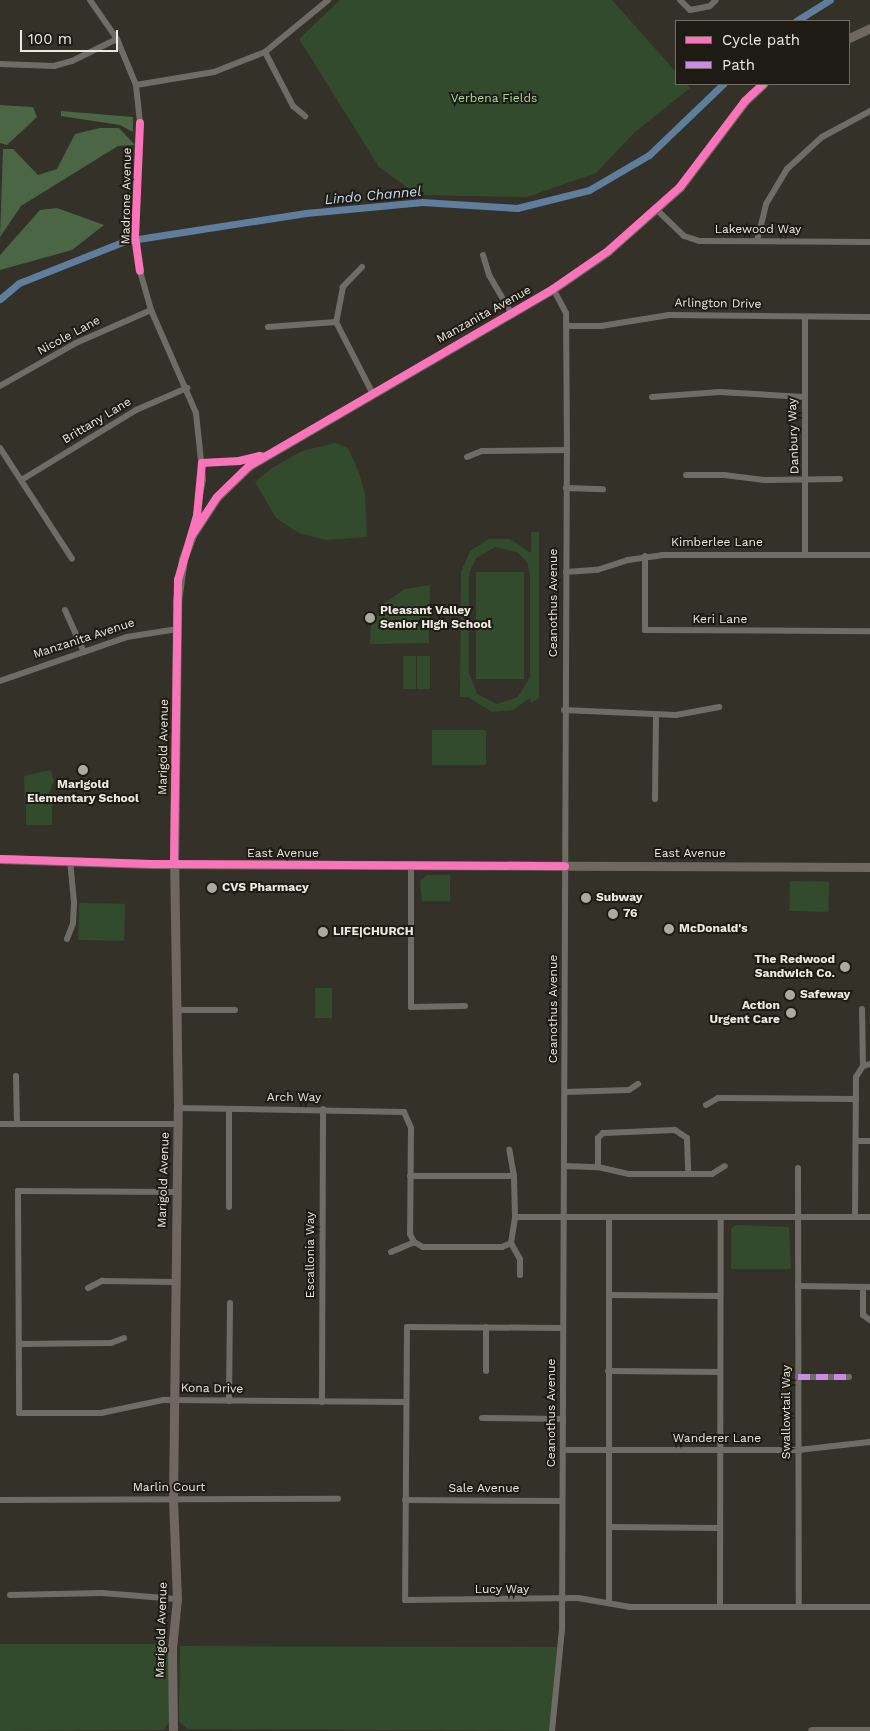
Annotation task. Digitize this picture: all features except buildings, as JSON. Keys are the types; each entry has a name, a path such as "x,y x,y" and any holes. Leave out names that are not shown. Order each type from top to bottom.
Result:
{"street":[{"path":"90,0 117,39 136,85 140,123"},
{"path":"136,85 214,72 266,52 328,0"},
{"path":"680,0 690,10 710,6 716,0"},
{"path":"850,38 870,28"},
{"path":"0,64 54,66 72,62 117,39"},
{"path":"266,52 293,106 305,116"},
{"name":"Manzanita Avenue","path":"192,535 222,491 249,466 510,311 552,289 608,251 657,210 702,161 745,101 762,85"},
{"path":"757,241 766,204 786,169 822,137 870,111"},
{"name":"Lakewood Way","path":"657,210 684,236 700,241 870,242"},
{"path":"483,256 489,275 510,311"},
{"path":"362,267 344,288 336,322 372,392"},
{"path":"140,271 151,310 187,388 196,413 202,464 197,516 178,580 177,629"},
{"name":"Ceanothus Avenue","path":"552,289 566,313 567,326 562,1601 552,1731"},
{"name":"Nicole Lane","path":"0,386 76,343 151,310"},
{"name":"Arlington Drive","path":"567,326 618,324 669,315 870,317"},
{"name":"Danbury Way","path":"805,317 806,554"},
{"path":"268,327 336,322"},
{"name":"Brittany Lane","path":"23,479 136,410 187,388"},
{"path":"652,397 720,392 804,397"},
{"path":"0,448 23,479 72,559"},
{"path":"467,457 482,451 567,450"},
{"path":"202,464 239,461 271,452"},
{"path":"686,475 806,480 840,479"},
{"path":"566,488 603,489"},
{"name":"Kimberlee Lane","path":"566,572 598,570 645,556 870,555"},
{"name":"Keri Lane","path":"645,556 645,630 870,631"},
{"path":"65,610 84,652"},
{"name":"Manzanita Avenue","path":"0,681 150,631 177,629"},
{"name":"Marigold Avenue","path":"173,1731 172,1648 177,1599 173,1499 175,1192 178,1124 178,1010 174,864 177,629"},
{"path":"564,710 656,715 694,713 720,706"},
{"path":"655,798 656,715"},
{"name":"East Avenue","path":"0,859 174,864 870,867"},
{"path":"67,939 73,923 74,902 70,860"},
{"path":"411,866 411,1007 464,1006"},
{"path":"856,1217 856,1077 863,1066 862,1009"},
{"path":"178,1010 235,1010"},
{"path":"863,1066 870,1064"},
{"path":"16,1076 17,1124"},
{"path":"565,1092 629,1090 638,1084"},
{"path":"706,1105 718,1098 856,1099"},
{"name":"Arch Way","path":"178,1108 398,1110 408,1116 410,1176"},
{"path":"229,1207 230,1109"},
{"name":"Escallonia Way","path":"322,1402 323,1110"},
{"path":"0,1124 178,1124"},
{"path":"598,1167 598,1138 603,1133 675,1130 688,1138 688,1174"},
{"path":"856,1141 870,1141"},
{"path":"509,1149 514,1176 515,1217 511,1243 520,1259 520,1275"},
{"path":"564,1166 598,1167 629,1174 712,1174 725,1166"},
{"name":"Swallowtail Way","path":"798,1168 799,1607"},
{"path":"414,1242 410,1234 410,1176 514,1176"},
{"path":"124,1338 111,1343 19,1344 18,1191 175,1192"},
{"path":"515,1217 870,1218"},
{"path":"609,1217 609,1602"},
{"path":"720,1607 721,1218"},
{"path":"391,1252 414,1242 433,1247 502,1247 511,1243"},
{"path":"88,1288 102,1281 175,1282"},
{"path":"798,1286 866,1287 863,1315 870,1320"},
{"path":"609,1295 720,1296"},
{"path":"229,1401 230,1302"},
{"name":"Lucy Way","path":"486,1327 407,1327 405,1600 562,1601 578,1598 630,1607 870,1607"},
{"path":"486,1371 486,1327 563,1328"},
{"name":"Kona Drive","path":"19,1344 19,1413 101,1413 151,1400 406,1402"},
{"path":"608,1371 720,1372"},
{"path":"798,1377 849,1377"},
{"path":"482,1418 563,1418"},
{"name":"Wanderer Lane","path":"563,1450 798,1450 870,1442"},
{"name":"Marlin Court","path":"0,1500 338,1499"},
{"name":"Sale Avenue","path":"405,1500 562,1501"},
{"path":"610,1528 720,1528"},
{"path":"10,1595 102,1593 177,1599"},
{"path":"812,1731 870,1731"}],"green space":[{"name":"Verbena Fields","path":"340,0 612,0 675,71 675,85 687,85 690,88 635,132 596,173 527,197 418,195 379,167 299,39"},
{"path":"0,105 33,107 37,117 7,145 0,143"},
{"path":"61,111 133,117 133,132 120,125 61,116"},
{"path":"100,128 119,128 135,145 118,146 21,206 0,237 3,149 13,149 38,175 57,169 75,134"},
{"path":"57,208 104,225 72,250 0,270 0,255 40,210"},
{"path":"335,443 348,448 359,473 365,494 367,537 325,540 299,533 276,518 255,482 272,468 302,451"},
{"path":"531,532 539,532 539,698 531,703 530,698 513,710 492,712 468,697 460,697 461,572 470,551 489,539 510,539 531,553","holes":["495,547 517,552 527,562 530,575 530,677 518,697 497,704 477,694 469,673 469,573 476,558"]},
{"path":"476,572 524,572 524,679 476,679"},
{"path":"430,585 429,643 370,644 371,626 384,603 405,589"},
{"path":"403,656 416,656 416,689 403,689"},
{"path":"417,656 430,656 430,689 417,689"},
{"path":"432,730 486,730 486,765 432,765"},
{"path":"51,770 54,781 47,799 25,802 24,776"},
{"path":"26,803 39,803 39,825 26,825"},
{"path":"39,803 52,803 52,825 39,825"},
{"path":"427,875 450,875 450,901 422,901 420,881"},
{"path":"790,881 829,882 828,912 789,911"},
{"path":"79,903 125,904 124,941 78,940"},
{"path":"315,988 332,988 332,1018 315,1018"},
{"path":"735,1225 789,1227 791,1269 731,1269 731,1229"},
{"path":"0,1644 164,1644 169,1656 169,1722 164,1730 0,1731"},
{"path":"180,1646 557,1647 550,1731 187,1729 179,1721"}],"waterway":[{"name":"Lindo Channel","path":"798,20 830,0"},
{"name":"Lindo Channel","path":"0,299 19,283 125,241 306,213 422,202 517,208 589,190 649,155 722,85"}],"marked path":[{"path":"798,1377 849,1377"}],"cycle path":[{"path":"192,535 217,497 249,466 553,289 608,251 680,187 745,101 762,85"},
{"name":"Madrone Avenue","path":"140,123 135,236 140,271"},
{"path":"174,864 178,580 197,516 202,463 239,461 259,456"},
{"path":"0,859 150,864 565,866"}],"place":[{"name":"Pleasant Valley Senior High School","path":"370,618"},
{"name":"Marigold Elementary School","path":"83,770"},
{"name":"CVS Pharmacy","path":"212,888"},
{"name":"Subway","path":"586,898"},
{"name":"76","path":"613,914"},
{"name":"McDonald's","path":"669,929"},
{"name":"LIFE|CHURCH","path":"323,932"},
{"name":"The Redwood Sandwich Co.","path":"845,967"},
{"name":"Safeway","path":"790,995"},
{"name":"Action Urgent Care","path":"791,1013"}]}
